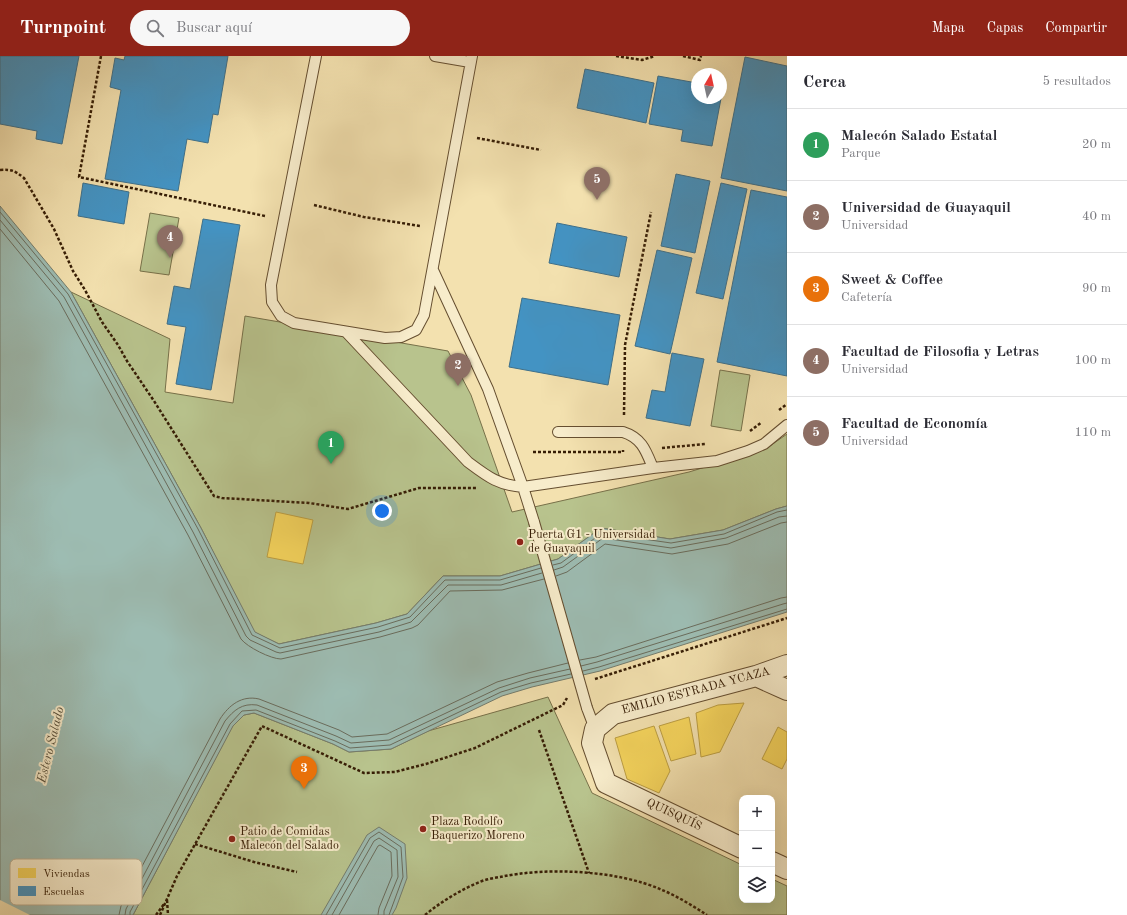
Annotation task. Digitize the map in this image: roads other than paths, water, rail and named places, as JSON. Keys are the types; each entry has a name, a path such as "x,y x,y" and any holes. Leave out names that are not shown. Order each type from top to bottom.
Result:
{"street":[{"name":"EMILIO ESTRADA YCAZA","path":"595,729 613,714 756,676 787,665"},
{"path":"756,676 787,690"},
{"name":"QUISQUÍS","path":"595,729 592,743 606,783 739,847"},
{"path":"775,863 787,869"}],"lane":[{"path":"316,56 271,285 272,302 281,316 294,323 347,333 385,338 401,337 416,330 424,315 471,59 435,56"},
{"path":"433,270 488,389 523,487 587,708 595,729"},
{"path":"347,333 468,462 489,478 502,484 523,487 653,468 717,461 764,444 787,425"},
{"path":"558,432 623,432 632,435 642,444 653,468"}],"water":[{"name":"Estero Salado","path":"0,206 71,292 201,528 255,632 279,644 376,623 407,614 443,576 500,576 558,559 601,528 670,539 723,530 787,506 787,612 600,671 532,687 502,696 391,749 349,752 333,744 254,713 244,715 233,726 142,898 142,859 10,859 10,905 138,905 133,915 0,915"},
{"path":"379,827 405,844 407,878 392,915 321,915 367,835"}],"place":[{"name":"Facultad de Economía","path":"597,200"},
{"name":"Facultad de Filosofia y Letras","path":"170,258"},
{"name":"Universidad de Guayaquil","path":"458,386"},
{"name":"Malecón Salado Estatal","path":"331,464"},
{"name":"Puerta G1 - Universidad de Guayaquil","path":"520,542"},
{"name":"Sweet & Coffee","path":"304,789"},
{"name":"Plaza Rodolfo Baquerizo Moreno","path":"423,829"},
{"name":"Patio de Comidas Malecón del Salado","path":"232,839"}]}
